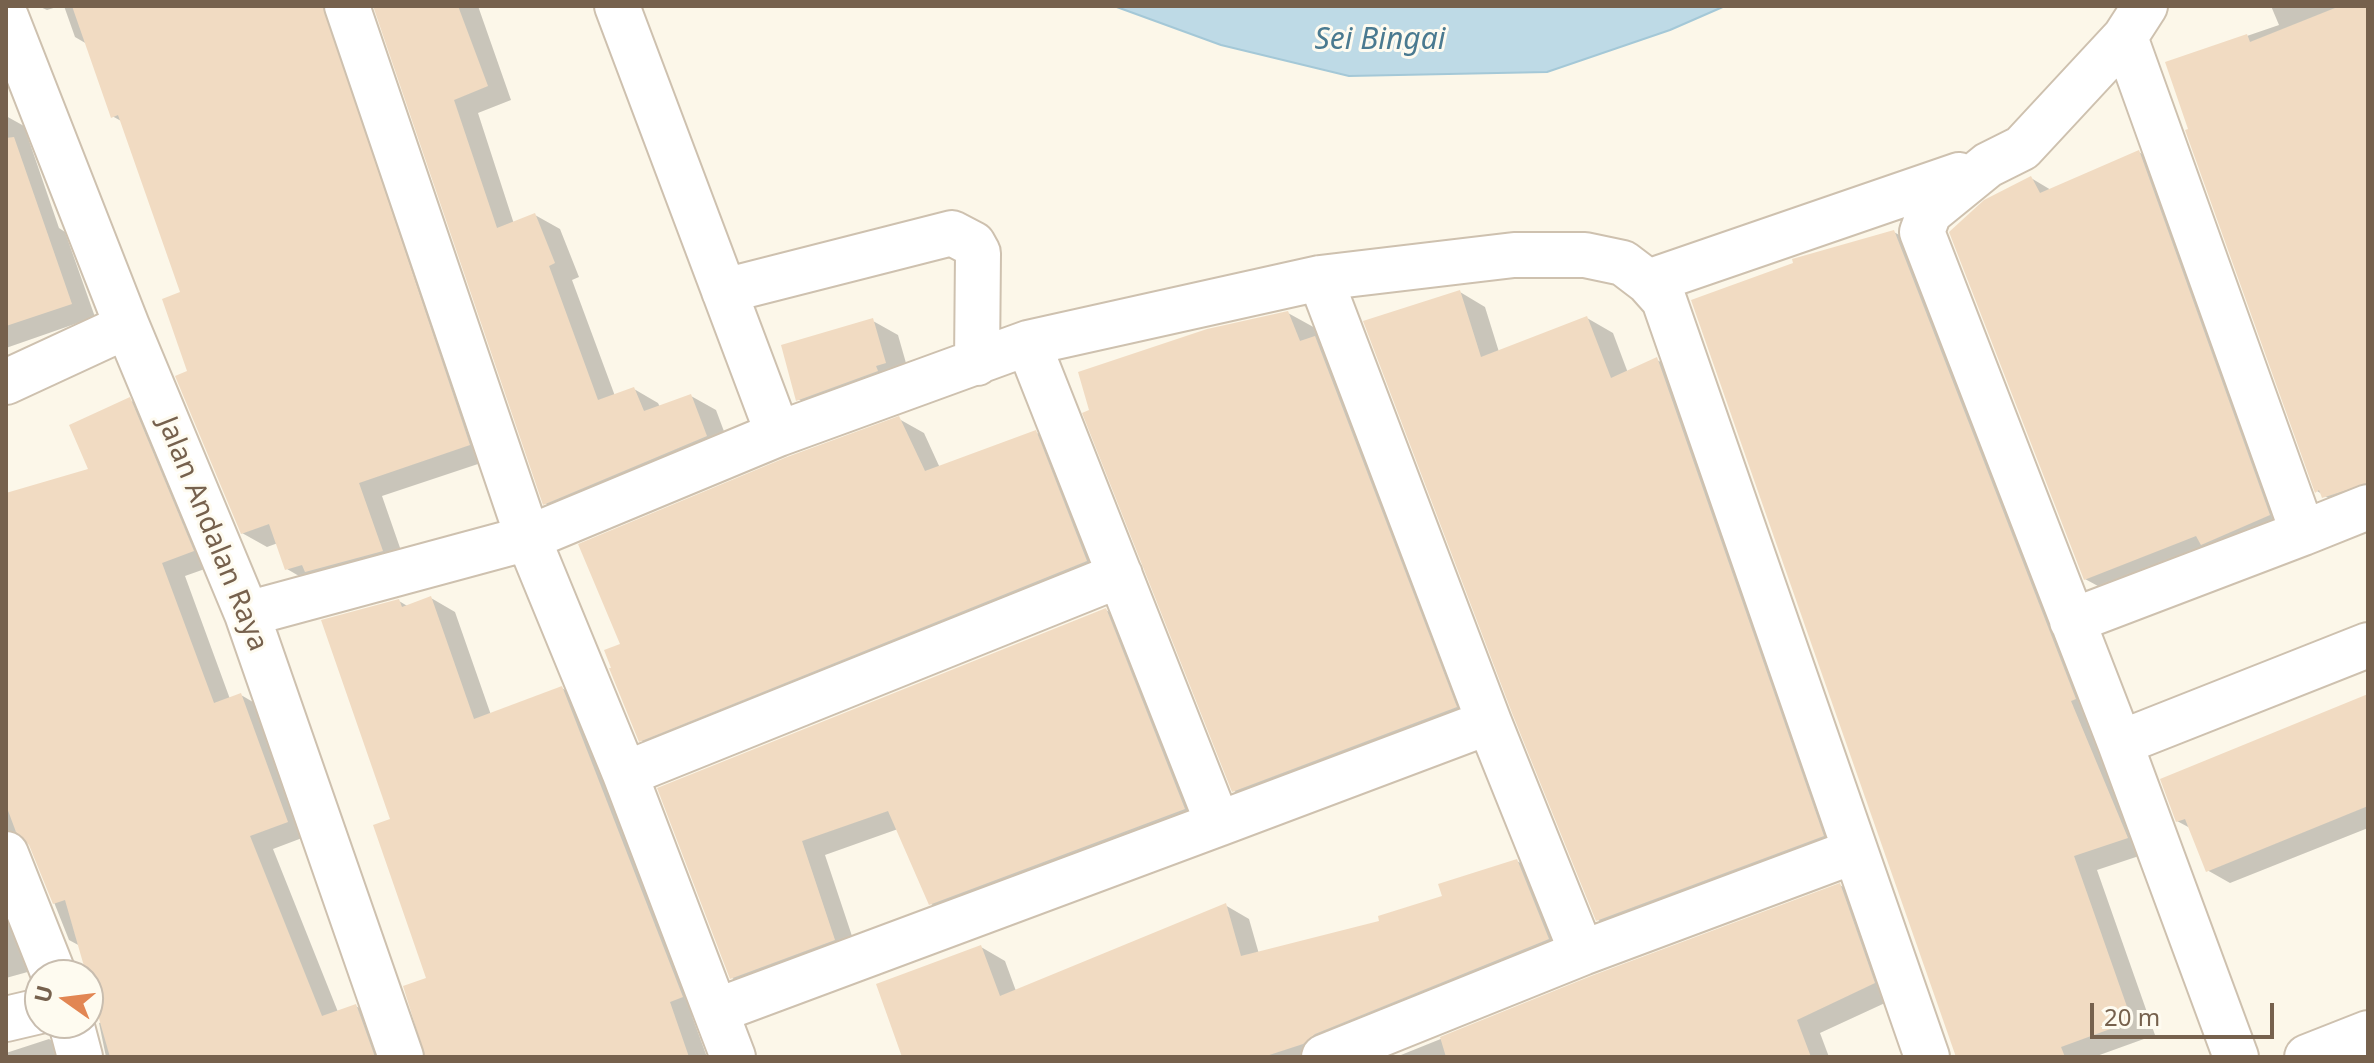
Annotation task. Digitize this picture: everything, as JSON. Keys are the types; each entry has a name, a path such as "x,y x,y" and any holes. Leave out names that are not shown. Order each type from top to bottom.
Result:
{"street":[{"path":"347,6 528,538 625,774 733,1057"},
{"path":"617,6 778,434"},
{"name":"Jalan Andalan Raya","path":"6,17 18,85 127,326 247,614 401,1057"},
{"path":"1648,282 1988,165 2022,148 2135,22 2303,533"},
{"path":"1988,165 1929,213 1922,232 2120,743 2236,1057"},
{"path":"724,291 952,233 973,244 978,253 977,363"},
{"path":"247,614 528,538 778,434 1028,343 1320,278 1514,255 1585,255 1623,263 1648,282 1664,300 1927,1057"},
{"path":"1320,278 1489,722 1582,953"},
{"path":"6,382 127,326"},
{"path":"1028,343 1218,824"},
{"path":"2072,621 2368,507"},
{"path":"625,774 1120,575"},
{"path":"2120,743 2368,645"},
{"path":"716,1011 1489,722"},
{"path":"1324,1057 1582,953 1855,851"},
{"path":"6,854 48,959"},
{"path":"2307,1057 2368,1033"}],"water":[{"name":"Sei Bingai","path":"1114,6 1725,6 1670,30 1547,72 1349,76 1221,45"}],"building":[{"path":"72,6 323,6 470,445 359,483 383,551 305,572 302,565 285,570 269,524 241,534 175,376 187,371 162,299 180,292 118,115 111,118"},
{"path":"373,6 458,6 488,86 454,100 497,228 535,213 555,263 549,266 598,400 634,387 644,411 691,394 707,436 543,505"},
{"path":"2340,6 2368,6 2368,483 2322,498 2319,490 2315,493 2185,130 2188,129 2165,62 2247,34 2250,42"},
{"path":"14,137 72,304 6,326 6,138"},
{"path":"2139,150 2270,515 2201,545 2196,536 2084,580 1949,232 1984,200 2031,176 2040,193"},
{"path":"1894,230 2076,699 2071,701 2128,838 2074,856 2132,1021 2061,1047 2065,1057 1956,1057 1691,300 1793,263 1792,259"},
{"path":"1460,290 1481,357 1587,316 1611,378 1657,357 1824,836 1596,921 1512,713 1363,321"},
{"path":"1288,311 1300,341 1315,336 1457,707 1232,792 1082,413 1089,410 1078,372 1207,329"},
{"path":"873,318 886,363 876,366 878,371 796,401 781,345"},
{"path":"130,397 194,551 162,563 214,703 241,693 288,822 250,836 322,1016 356,1004 375,1057 110,1057 104,1036 104,959 82,959 65,900 53,904 29,845 16,832 6,805 6,493 88,469 69,425"},
{"path":"899,416 925,471 1036,430 1087,561 639,742 604,650 620,644 578,544 787,457"},
{"path":"431,596 474,719 562,686 683,997 670,1002 689,1057 425,1057 403,986 426,978 373,825 390,819 321,620 399,599 402,607"},
{"path":"1106,608 1185,809 929,905 888,811 802,841 835,940 730,979 657,788"},
{"path":"2368,694 2368,806 2206,872 2185,819 2176,822 2160,779"},
{"path":"1517,859 1549,939 1315,1034 1303,1044 1263,1057 902,1057 876,984 981,945 1000,996 1226,903 1241,956 1379,921 1378,916 1442,896 1438,884"},
{"path":"1840,883 1875,983 1797,1020 1811,1057 1446,1057 1440,1037 1591,976"}]}
